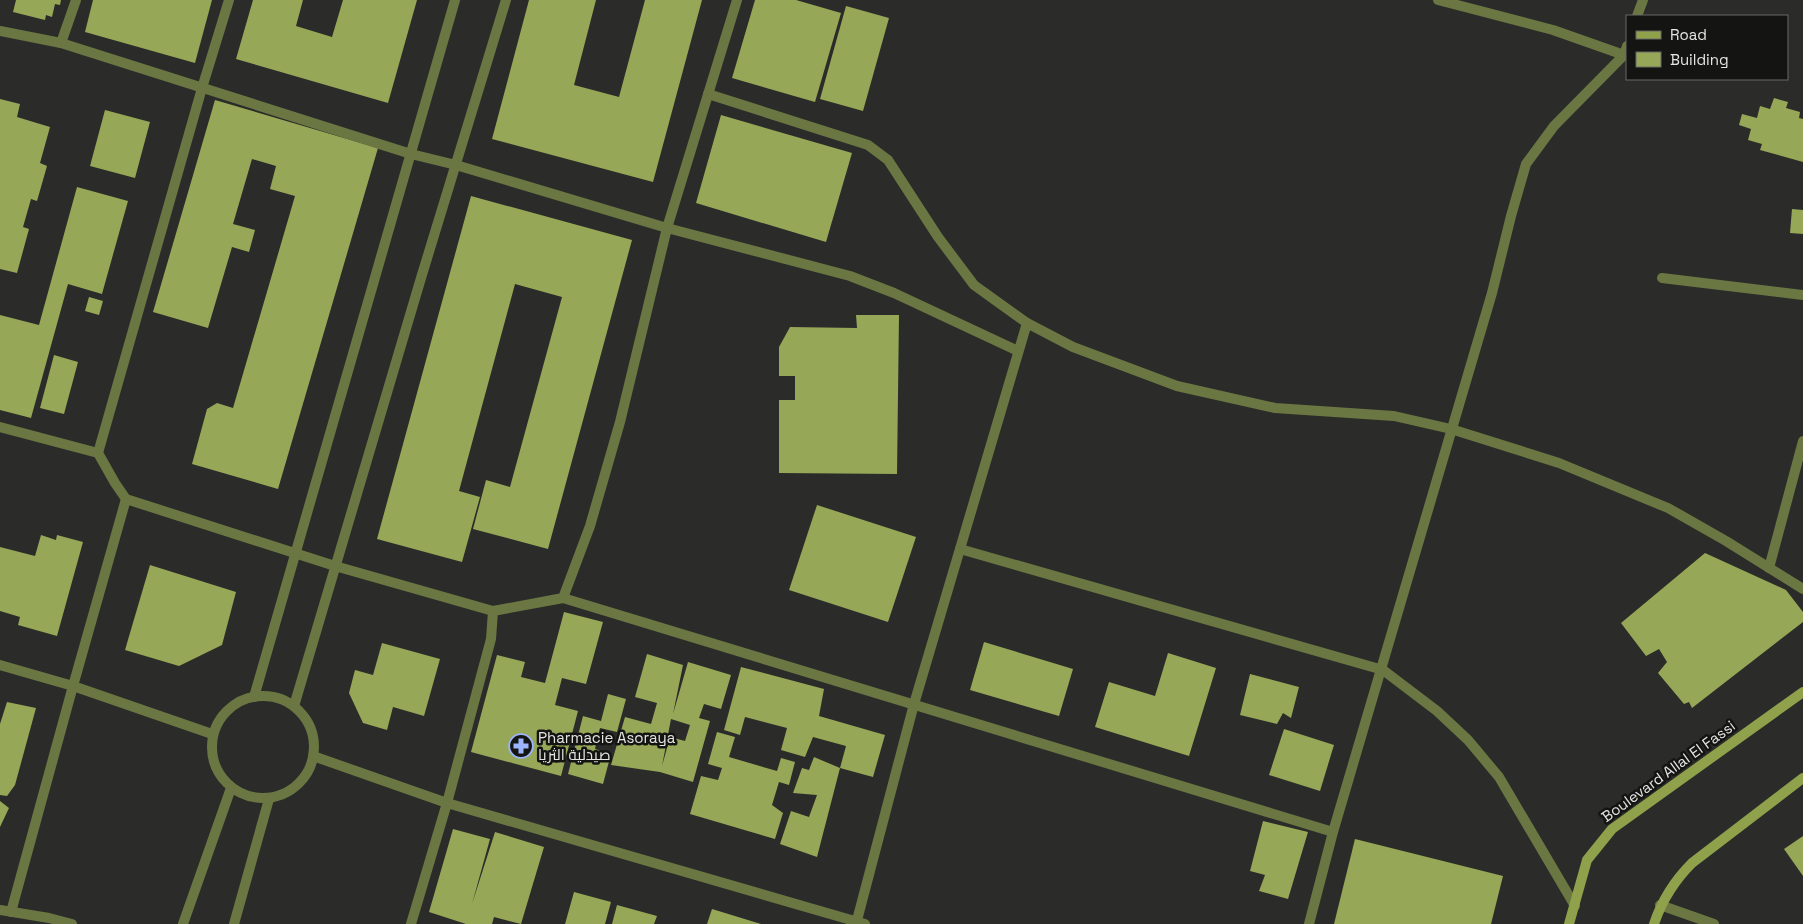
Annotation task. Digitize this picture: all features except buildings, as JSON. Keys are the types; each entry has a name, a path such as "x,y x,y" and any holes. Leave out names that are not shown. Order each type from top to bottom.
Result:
{"main road":[{"name":"Boulevard Allal El Fassi","path":"1569,924 1588,860 1612,829 1803,692"},
{"path":"1654,924 1660,905 1677,878 1692,863 1803,778"}],"street":[{"path":"60,43 76,0"},
{"path":"229,0 98,453 126,499 335,566 494,611 563,598 1334,832"},
{"path":"254,697 456,0"},
{"path":"294,706 506,0"},
{"path":"563,598 590,526 620,422 667,228 737,0"},
{"path":"1309,924 1334,832 1492,293 1526,164 1554,126 1625,51 1438,0"},
{"path":"1637,15 1643,0"},
{"path":"0,31 60,43 411,154 456,165 667,228 850,276 894,293 1018,351"},
{"path":"708,94 868,145 888,160 938,236 974,286 1026,323 1073,347 1177,386 1275,408 1394,416 1451,430 1559,463 1668,508 1803,589"},
{"path":"1662,278 1803,295"},
{"path":"313,756 447,803 860,923 914,704 1026,323"},
{"path":"0,427 98,453"},
{"path":"1769,568 1803,441"},
{"path":"11,912 126,499"},
{"path":"960,549 1382,670 1437,711 1462,734 1499,777 1574,906"},
{"path":"411,924 447,803 491,639 494,611"},
{"path":"0,665 73,686 212,734"},
{"path":"264,696 281,699 294,706 304,716 314,742 313,756 308,772 298,785 285,794 269,799 256,799 230,788 220,777 213,764 212,734 220,718 232,706 247,698 264,696"},
{"path":"183,924 230,788"},
{"path":"234,924 269,799"},
{"path":"1660,905 1714,924"},
{"path":"0,910 72,924"}],"place":[{"name":"Pharmacie Asoraya صيدلية الثريا","path":"521,746"}]}
